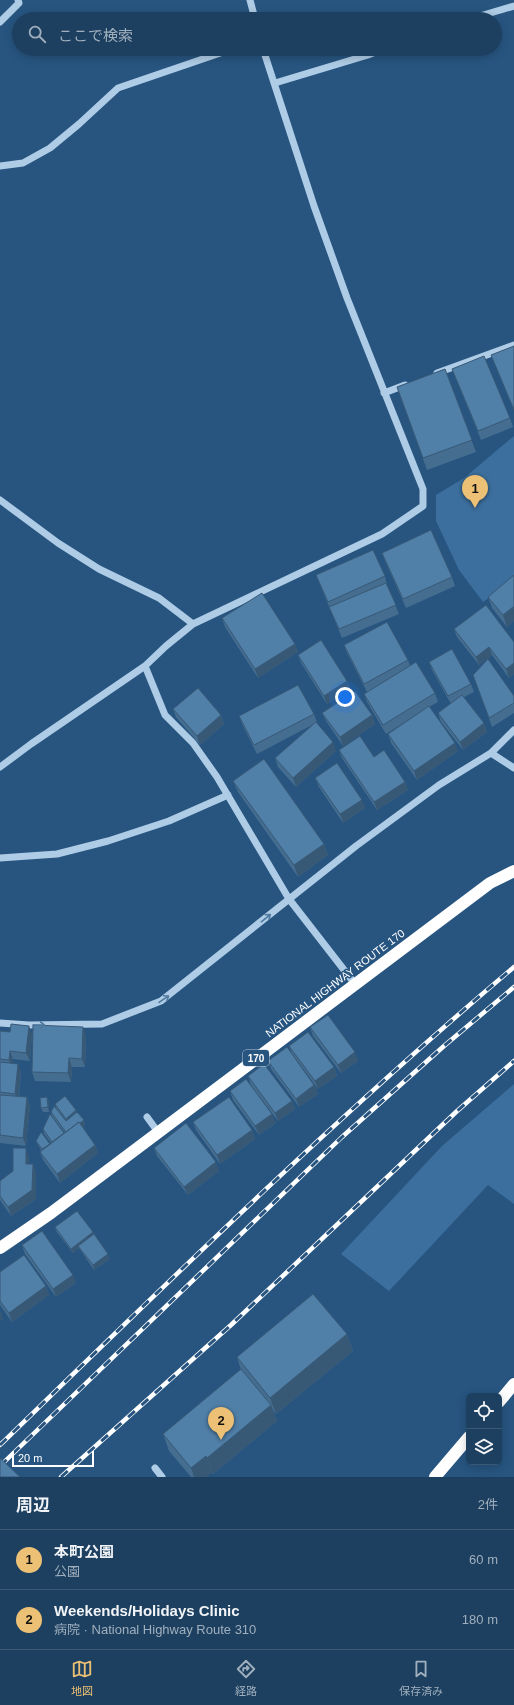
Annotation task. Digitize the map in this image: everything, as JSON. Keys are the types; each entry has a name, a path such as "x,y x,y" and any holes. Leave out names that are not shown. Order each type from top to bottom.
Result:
{"highway":[{"name":"NATIONAL HIGHWAY ROUTE 170","path":"0,1248 51,1213 490,883 514,871"},
{"path":"502,1398 514,1384"},
{"path":"435,1477 466,1441"}],"street":[{"path":"0,22 19,3 18,0"},
{"path":"250,0 253,12"},
{"path":"494,12 514,6"},
{"path":"0,166 23,163 50,148 118,88 212,56"},
{"path":"0,767 145,666 166,646 193,624 382,534 423,506 423,489 347,298 314,206 265,56"},
{"path":"275,83 365,56"},
{"path":"427,377 514,345"},
{"path":"384,393 413,382"},
{"path":"0,500 99,569 160,598 193,624"},
{"path":"145,666 165,715 193,743 228,795 289,899 355,984"},
{"path":"0,1023 29,1025 102,1024 161,1001 356,846 439,785 491,753 514,730"},
{"path":"491,753 514,768"},
{"path":"0,858 58,854 108,841 169,821 228,795"},
{"path":"147,1117 158,1132"},
{"path":"155,1468 162,1477"}],"shaded area":[{"path":"514,436 514,580 483,602 459,570 436,521 436,495 464,478"},
{"path":"514,1084 514,1204 488,1185 389,1291 341,1254 442,1146"}],"building":[{"path":"514,346 514,410 491,355"},
{"path":"484,356 510,418 478,431 452,369"},
{"path":"445,369 472,440 423,458 397,387"},
{"path":"431,530 452,577 403,599 382,553"},
{"path":"373,550 385,576 328,602 316,575"},
{"path":"514,575 514,608 513,607 503,615 488,597"},
{"path":"386,583 396,605 339,629 329,607"},
{"path":"262,593 295,644 255,669 222,618"},
{"path":"486,605 514,642 514,663 506,669 489,647 476,657 454,629"},
{"path":"387,622 408,660 364,684 344,645"},
{"path":"321,640 347,681 324,696 298,655"},
{"path":"452,649 471,684 448,696 429,662"},
{"path":"488,659 514,696 514,703 489,718 473,675"},
{"path":"416,662 435,693 383,725 364,694"},
{"path":"298,685 314,714 254,745 239,716"},
{"path":"198,688 221,715 197,736 173,709"},
{"path":"355,691 372,715 340,737 322,713"},
{"path":"462,695 484,723 460,742 438,713"},
{"path":"429,706 455,743 414,771 388,734"},
{"path":"316,722 333,742 293,778 275,758"},
{"path":"360,736 374,757 384,750 405,782 374,802 339,750"},
{"path":"264,759 324,844 294,865 233,781"},
{"path":"337,763 362,800 340,814 315,778"},
{"path":"328,1015 355,1052 338,1065 310,1027"},
{"path":"11,1024 29,1026 26,1053 10,1051 9,1060 0,1059 0,1031 10,1032"},
{"path":"33,1025 83,1027 82,1059 69,1058 68,1073 32,1072"},
{"path":"308,1032 334,1067 315,1081 289,1046"},
{"path":"287,1047 314,1085 296,1099 268,1061"},
{"path":"0,1062 18,1064 15,1094 0,1092"},
{"path":"264,1064 292,1101 275,1113 248,1076"},
{"path":"246,1079 272,1114 255,1126 230,1091"},
{"path":"0,1095 27,1097 23,1138 0,1135"},
{"path":"65,1096 76,1110 66,1119 55,1104"},
{"path":"47,1097 48,1107 41,1108 40,1098"},
{"path":"229,1097 252,1130 217,1155 193,1122"},
{"path":"54,1106 66,1121 77,1112 84,1120 66,1132 51,1112"},
{"path":"50,1114 64,1133 52,1142 43,1129"},
{"path":"79,1122 95,1145 57,1174 40,1152"},
{"path":"186,1123 216,1162 184,1187 154,1148"},
{"path":"41,1132 50,1144 42,1149 36,1141"},
{"path":"13,1148 26,1148 26,1164 33,1164 32,1190 8,1207 0,1196 0,1181 13,1171"},
{"path":"77,1211 93,1232 71,1249 55,1227"},
{"path":"42,1231 73,1275 53,1289 22,1245"},
{"path":"94,1234 108,1254 93,1265 78,1246"},
{"path":"24,1255 46,1286 9,1313 0,1301 0,1272"},
{"path":"313,1294 347,1334 270,1398 237,1357"},
{"path":"241,1369 271,1405 207,1458 206,1456 191,1468 163,1434"},
{"path":"0,1458 20,1477 0,1477"}],"railway":[{"path":"0,1445 189,1262 317,1142 447,1024 514,967"},
{"path":"0,1466 342,1137 444,1046 514,987"},
{"path":"61,1477 231,1325 456,1112 514,1061"}],"place":[{"name":"本町公園","path":"475,508"},
{"name":"Weekends/Holidays Clinic","path":"221,1440"}]}
